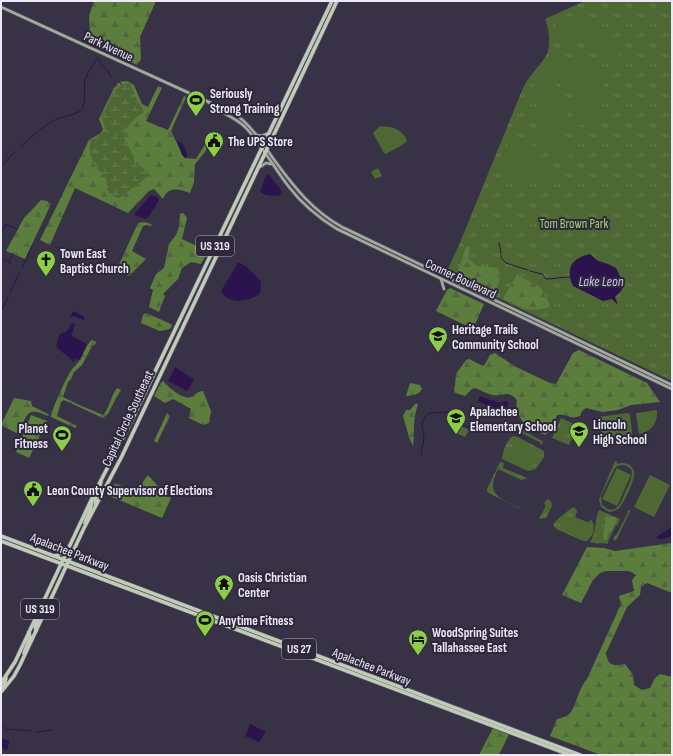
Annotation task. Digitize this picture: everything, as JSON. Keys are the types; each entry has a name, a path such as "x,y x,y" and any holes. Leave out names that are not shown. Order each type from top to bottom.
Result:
{"main road":[{"name":"US 319","path":"263,146 332,1"},
{"name":"US 319","path":"266,152 337,1"},
{"name":"Park Avenue","path":"1,7 209,103 221,107 241,118 256,134 266,152"},
{"path":"301,66 305,68"},
{"name":"Park Avenue","path":"209,103 244,126 263,146"},
{"path":"221,107 222,112"},
{"path":"256,134 262,136 269,132"},
{"name":"Capital Circle Southeast","path":"1,683 13,666 63,559 143,397 263,146"},
{"name":"Conner Boulevard","path":"266,152 272,164 299,198 324,220 344,233 672,389"},
{"name":"Conner Boulevard","path":"266,152 302,196 322,214 347,230 672,385"},
{"name":"Capital Circle Southeast","path":"1,692 25,656 84,528 122,456 266,152"},
{"path":"259,167 266,163 272,164"},
{"path":"241,191 246,194"},
{"path":"344,233 347,230"},
{"path":"221,234 224,239"},
{"path":"440,279 444,289"},
{"path":"143,397 145,405"},
{"path":"96,505 95,500 102,479"},
{"path":"84,528 87,516 92,506 92,500"},
{"name":"Apalachee Parkway","path":"1,536 394,685 570,755"},
{"name":"Apalachee Parkway","path":"1,541 491,724"},
{"path":"18,547 23,544"},
{"path":"55,556 68,550"},
{"path":"73,553 74,560 78,565"},
{"path":"52,560 58,571"},
{"path":"63,575 70,570 75,569"},
{"path":"36,632 35,626 42,611 43,602"},
{"path":"25,656 25,647 30,637 29,632"},
{"path":"13,666 20,665 19,653"},
{"path":"3,687 6,676"},
{"path":"387,686 394,685"},
{"path":"491,724 497,724 578,755"}],"green space":[{"path":"94,1 156,1 140,37 141,59 137,65 112,53 103,44 88,38 90,33 89,16"},
{"name":"Tom Brown Park","path":"585,1 672,1 672,381 446,273 459,245 523,88 547,54 549,36 545,19"},
{"path":"571,16 579,17 587,21 577,44 575,45 553,33 559,22 564,18"},
{"path":"592,29 602,33 595,48 585,43"},
{"path":"603,34 613,38 606,53 596,49"},
{"path":"614,39 624,44 617,58 607,54"},
{"path":"565,57 575,59 585,65 568,85 559,79 547,67 554,61"},
{"path":"587,65 600,75 604,84 601,100 577,91 576,89"},
{"path":"546,68 560,92 537,105 533,94 534,84 538,75"},
{"path":"127,81 134,85 142,104 148,107 158,86 162,88 146,121 168,130 184,96 186,97 171,131 184,158 196,159 204,146 210,131 210,140 205,152 195,164 194,182 190,193 182,190 171,190 163,199 154,189 149,191 128,213 75,188 50,245 40,240 89,140 101,133 103,129 99,119 114,88 119,82"},
{"path":"129,83 138,103 142,106 143,113 131,122 123,135 133,155 136,166 144,168 149,174 146,178 119,198 112,196 108,192 107,180 93,161 90,145 91,139 101,134 104,130 104,123 102,119 108,102 114,92 123,85"},
{"path":"574,99 601,102 598,113 587,124 572,126"},
{"path":"562,100 564,101 569,122 568,127 557,127 548,123 542,116 538,106"},
{"path":"379,127 392,127 396,129 402,133 407,141 386,154 384,153 373,133"},
{"path":"544,127 574,148 565,161 535,141"},
{"path":"510,138 527,141 533,146 536,152 538,159 537,166 527,181 501,169 499,165"},
{"path":"378,168 382,176 375,179 371,172"},
{"path":"545,170 560,172 552,189 550,190 533,183 537,175"},
{"path":"41,200 47,201 51,204 25,259 6,251 24,218"},
{"path":"568,207 580,208 580,216 567,215"},
{"path":"183,213 187,218 182,239 201,248 209,249 201,264 191,262 182,268 178,279 163,294 165,296 159,312 149,307 153,290 150,288 156,274 164,268 169,244 176,235 179,227 180,214"},
{"path":"144,222 151,224 152,226 143,226 132,251 146,259 129,276 120,273 117,269 138,223"},
{"path":"468,246 470,247 468,258 477,266 498,268 500,278 494,294 455,277 465,249"},
{"path":"517,275 540,287 549,302 549,307 536,310 525,309 503,299"},
{"path":"450,288 484,304 473,329 436,311 447,290"},
{"path":"146,313 171,324 172,326 170,329 160,331 141,323 143,315"},
{"path":"92,340 96,342 95,345 92,346 82,365 74,372 68,382 63,397 103,415 117,388 121,390 108,414 103,418 64,400 61,402 57,416 77,426 75,428 51,417 58,396 70,372 78,363"},
{"path":"579,350 647,383 660,402 631,405 618,410 603,412 586,408 582,411 580,416 577,417 557,415 554,427 545,435 524,424 517,411 517,400 511,395 493,395 475,388 465,396 455,393 454,390 456,374 466,360 469,359 483,366 490,355 495,353 516,367 550,383 556,384 573,353"},
{"path":"163,381 184,397 191,397 203,391 211,411 209,423 203,425 189,418 191,409 173,399 165,403 154,396"},
{"path":"410,383 420,385 422,389 416,394 406,396"},
{"path":"14,398 31,401 32,406 48,414 49,416 31,412 26,417 18,433 16,433 1,425"},
{"path":"416,403 418,405 414,421 413,446 403,416 406,410 410,410"},
{"path":"657,410 656,419 651,429 639,434 636,414"},
{"path":"167,413 170,416 157,443 154,441"},
{"path":"628,413 630,415 632,432 631,445 617,446 611,444 600,431 598,417"},
{"path":"31,415 47,421 29,458 16,452"},
{"path":"561,418 578,426 569,445 552,438"},
{"path":"460,425 469,430 465,437 456,433"},
{"path":"516,426 542,441 543,440 542,444 540,445 541,443 518,431 514,432"},
{"path":"513,436 518,437 544,451 544,457 536,469 528,471 502,459 505,446"},
{"path":"516,445 536,453 530,467 511,458"},
{"path":"615,461 617,464 623,463 631,466 634,472 634,478 620,507 615,511 609,512 601,507 599,499","holes":["621,465 627,466 632,472 629,485 618,506 612,510 608,509 602,505 601,496 616,467"]},
{"path":"500,462 504,463 503,468 527,478 521,480 498,469 495,477 493,489 499,497 517,507 519,506 518,508 487,492"},
{"path":"617,468 631,475 617,506 602,499"},
{"path":"148,475 167,496 171,498 162,518 107,495 115,483 135,492 138,491"},
{"path":"650,475 670,485 654,517 634,507"},
{"path":"547,499 551,501 552,506 546,518 540,519 539,517 546,505 544,504"},
{"path":"573,507 577,512 575,517 590,523 590,519 592,521 594,530 587,541 583,541 556,529 553,524"},
{"path":"599,510 620,519 608,544 590,542 594,534","holes":["617,520 607,541 603,537 605,522"]},
{"path":"629,510 632,511 630,511 616,541 613,539 628,512 627,511"},
{"path":"608,514 616,518 617,521 607,541 604,540 603,535 605,517"},
{"path":"566,515 593,528 587,541 560,529"},
{"path":"672,543 672,593 647,583 641,587 640,595 627,607 606,653 610,663 615,665 625,664 633,675 634,685 642,690 650,688 655,678 660,674 672,677 672,755 601,755 550,736 557,719 568,715 574,707 581,688 587,679 621,604 619,596 634,591 632,580 636,575 629,571 606,571 600,573 593,580 581,603 562,595 587,547 604,548 615,551"},
{"path":"493,728 509,734 499,755 479,755"}],"water":[{"path":"177,141 184,147 187,154 186,158 182,155"},
{"path":"269,175 282,191 279,196 266,195 260,192 266,176"},
{"path":"151,195 157,197 159,200 148,218 145,219 135,215 135,213"},
{"name":"Lake Leon","path":"590,254 598,261 616,268 624,284 621,291 615,297 618,305 612,299 603,301 573,286 570,274 572,265 579,258"},
{"path":"238,263 247,267 261,282 261,291 259,294 250,299 239,301 229,298 221,291"},
{"path":"73,311 85,317 84,320 73,316 70,317"},
{"path":"72,323 75,324 72,336 87,344 80,360 76,359 73,362 56,345 60,334 67,331"},
{"path":"175,367 194,379 187,391 168,381"},
{"path":"480,396 499,403 507,401 509,405 503,410 494,409 478,401"},
{"path":"672,526 672,536 662,539 656,538 659,535"},
{"path":"250,724 266,732 259,742 245,736"},
{"path":"1,738 9,741 7,751 1,747"}],"waterway":[{"path":"20,147 50,123 81,110 84,104 85,80 98,58 111,77"},
{"path":"119,82 122,85"},
{"path":"1,166 16,151"},
{"path":"5,226 6,224 17,229"},
{"path":"2,232 4,227"},
{"path":"499,243 501,253"},
{"path":"22,268 32,246"},
{"path":"9,262 13,253"},
{"path":"501,255 506,263 528,270"},
{"path":"5,260 11,263"},
{"path":"530,271 542,274 546,279 570,277"},
{"path":"10,292 20,272"},
{"path":"1,312 8,297"},
{"path":"421,455 424,438 422,423 429,413 448,412 452,414 459,423 470,428"},
{"path":"7,729 32,731"},
{"path":"36,732 53,730"}],"place":[{"name":"Seriously Strong Training","path":"196,117"},
{"name":"The UPS Store","path":"214,158"},
{"name":"Town East Baptist Church","path":"46,277"},
{"name":"Heritage Trails Community School","path":"438,353"},
{"name":"Apalachee Elementary School","path":"456,435"},
{"name":"Lincoln High School","path":"579,448"},
{"name":"Planet Fitness","path":"62,452"},
{"name":"Leon County Supervisor of Elections","path":"33,507"},
{"name":"Oasis Christian Center","path":"224,601"},
{"name":"Anytime Fitness","path":"205,637"},
{"name":"WoodSpring Suites Tallahassee East","path":"418,656"}]}
